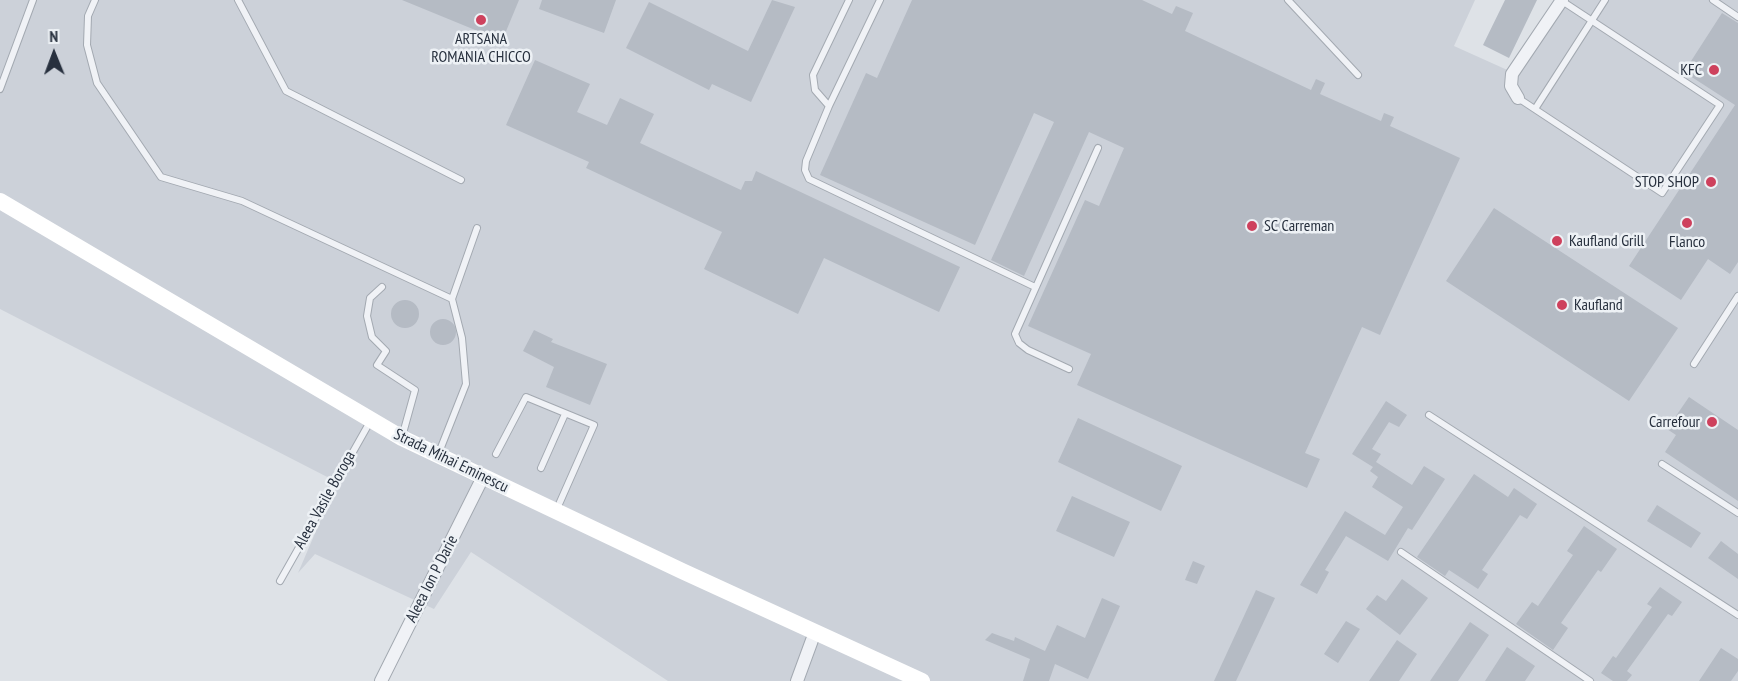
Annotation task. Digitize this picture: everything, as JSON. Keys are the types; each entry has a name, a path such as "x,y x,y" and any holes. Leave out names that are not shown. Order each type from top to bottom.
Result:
{"street":[{"path":"1518,98 1511,86 1512,74 1562,0"},
{"name":"Strada Mihai Eminescu","path":"0,201 402,438 556,512 922,681"},
{"name":"Aleea Ion P Darie","path":"381,681 483,477"},
{"path":"797,681 815,632"}],"lane":[{"path":"0,89 33,0"},
{"path":"95,0 88,16 87,45 97,83 161,177 242,201 452,299"},
{"path":"238,0 286,91 461,180"},
{"path":"829,106 815,90 813,75 849,0"},
{"path":"880,0 829,106 806,161 809,180 1035,286"},
{"path":"1288,0 1358,75"},
{"path":"1518,98 1662,193 1720,105 1562,0"},
{"path":"1535,109 1605,0"},
{"path":"1713,0 1738,17"},
{"path":"1069,369 1018,344 1015,334 1098,148"},
{"path":"438,456 466,384 462,338 452,299 477,228"},
{"path":"382,287 369,298 367,316 372,337 386,351 377,365 415,390 402,438"},
{"path":"1694,364 1738,296"},
{"path":"496,454 526,397 594,425 556,512"},
{"path":"541,468 566,414"},
{"path":"1429,415 1738,615"},
{"name":"Aleea Vasile Boroga","path":"280,581 371,419"},
{"path":"1662,464 1738,513"},
{"path":"1401,552 1590,681"}],"shaded area":[{"path":"0,0 1475,0 1454,46 1514,73 1556,0 1738,0 1738,681 668,681 471,552 434,609 315,554 298,573 337,482 0,309"}],"building":[{"name":"ARTSANA ROMANIA CHICCO","path":"402,0 519,0 502,41"},
{"name":"ARTSANA ROMANIA CHICCO","path":"542,0 616,0 604,33 539,9"},
{"path":"772,0 795,7 751,102 712,84 709,90 626,48 649,2 748,51"},
{"name":"SC Carreman","path":"912,0 1142,0 1172,14 1176,6 1193,13 1185,31 1311,90 1316,79 1325,83 1320,94 1381,121 1384,113 1394,117 1390,126 1460,158 1380,335 1362,327 1305,453 1320,459 1307,488 1077,385 1091,354 1028,326 1085,200 1099,206 1124,148 1089,132 1024,276 991,260 1054,122 1034,113 975,245 820,175 866,73 877,78"},
{"path":"1505,0 1537,0 1509,58 1483,45"},
{"name":"STOP SHOP","path":"1722,13 1738,23 1738,262 1730,274 1708,259 1681,300 1629,266 1735,105 1684,72"},
{"path":"535,60 590,84 577,112 607,125 620,98 654,114 640,143 741,190 745,181 752,181 756,171 960,267 939,312 824,258 798,314 704,269 722,232 586,168 589,162 506,125"},
{"name":"Kaufland","path":"1494,208 1678,328 1629,401 1446,281"},
{"path":"405,300 415,304 419,314 415,324 405,328 395,324 391,314 395,304"},
{"path":"443,319 453,322 456,332 453,342 443,345 433,342 430,332 433,322"},
{"path":"534,330 553,339 551,342 607,364 590,405 546,387 554,367 523,351"},
{"name":"Carrefour","path":"1689,397 1738,430 1738,501 1665,452 1676,435 1667,429"},
{"path":"1386,401 1407,415 1399,427 1389,422 1372,449 1381,454 1376,462 1412,485 1424,466 1445,479 1412,530 1408,528 1388,561 1346,536 1325,570 1329,572 1317,594 1300,585 1345,511 1385,535 1403,507 1372,487 1378,477 1370,471 1373,467 1352,454"},
{"path":"1078,418 1182,466 1161,511 1058,462"},
{"path":"1474,474 1508,497 1514,488 1537,504 1527,519 1520,515 1482,570 1488,574 1478,589 1449,570 1445,576 1417,557"},
{"path":"1072,496 1130,522 1114,557 1056,531"},
{"path":"1657,505 1701,533 1691,548 1647,521"},
{"path":"1584,526 1617,549 1601,572 1598,570 1561,623 1568,628 1553,650 1516,624 1532,602 1538,606 1573,555 1567,551"},
{"path":"1721,541 1738,554 1738,579 1708,558"},
{"path":"1193,561 1205,566 1197,584 1185,580"},
{"path":"1402,579 1428,598 1400,635 1366,609 1377,595 1386,601"},
{"path":"1660,587 1682,602 1672,616 1668,614 1627,671 1632,675 1627,681 1613,681 1601,673 1613,656 1616,658 1652,607 1647,604"},
{"path":"1256,590 1275,598 1236,681 1214,681"},
{"path":"1102,598 1120,606 1088,679 1055,664 1049,681 1023,681 1030,659 985,640 992,633 1014,641 1015,637 1045,651 1057,625 1085,638"},
{"path":"1346,621 1360,629 1338,663 1324,654"},
{"path":"1470,622 1489,635 1458,681 1430,681"},
{"path":"1397,640 1417,654 1399,681 1369,681"},
{"path":"1507,647 1535,666 1525,681 1485,681"},
{"path":"1721,648 1738,659 1738,671 1731,681 1699,681"}],"place":[{"name":"ARTSANA ROMANIA CHICCO","path":"481,20"},
{"name":"KFC","path":"1714,70"},
{"name":"STOP SHOP","path":"1711,182"},
{"name":"Flanco","path":"1687,223"},
{"name":"SC Carreman","path":"1252,226"},
{"name":"Kaufland Grill","path":"1557,241"},
{"name":"Kaufland","path":"1562,305"},
{"name":"Carrefour","path":"1712,422"}]}
